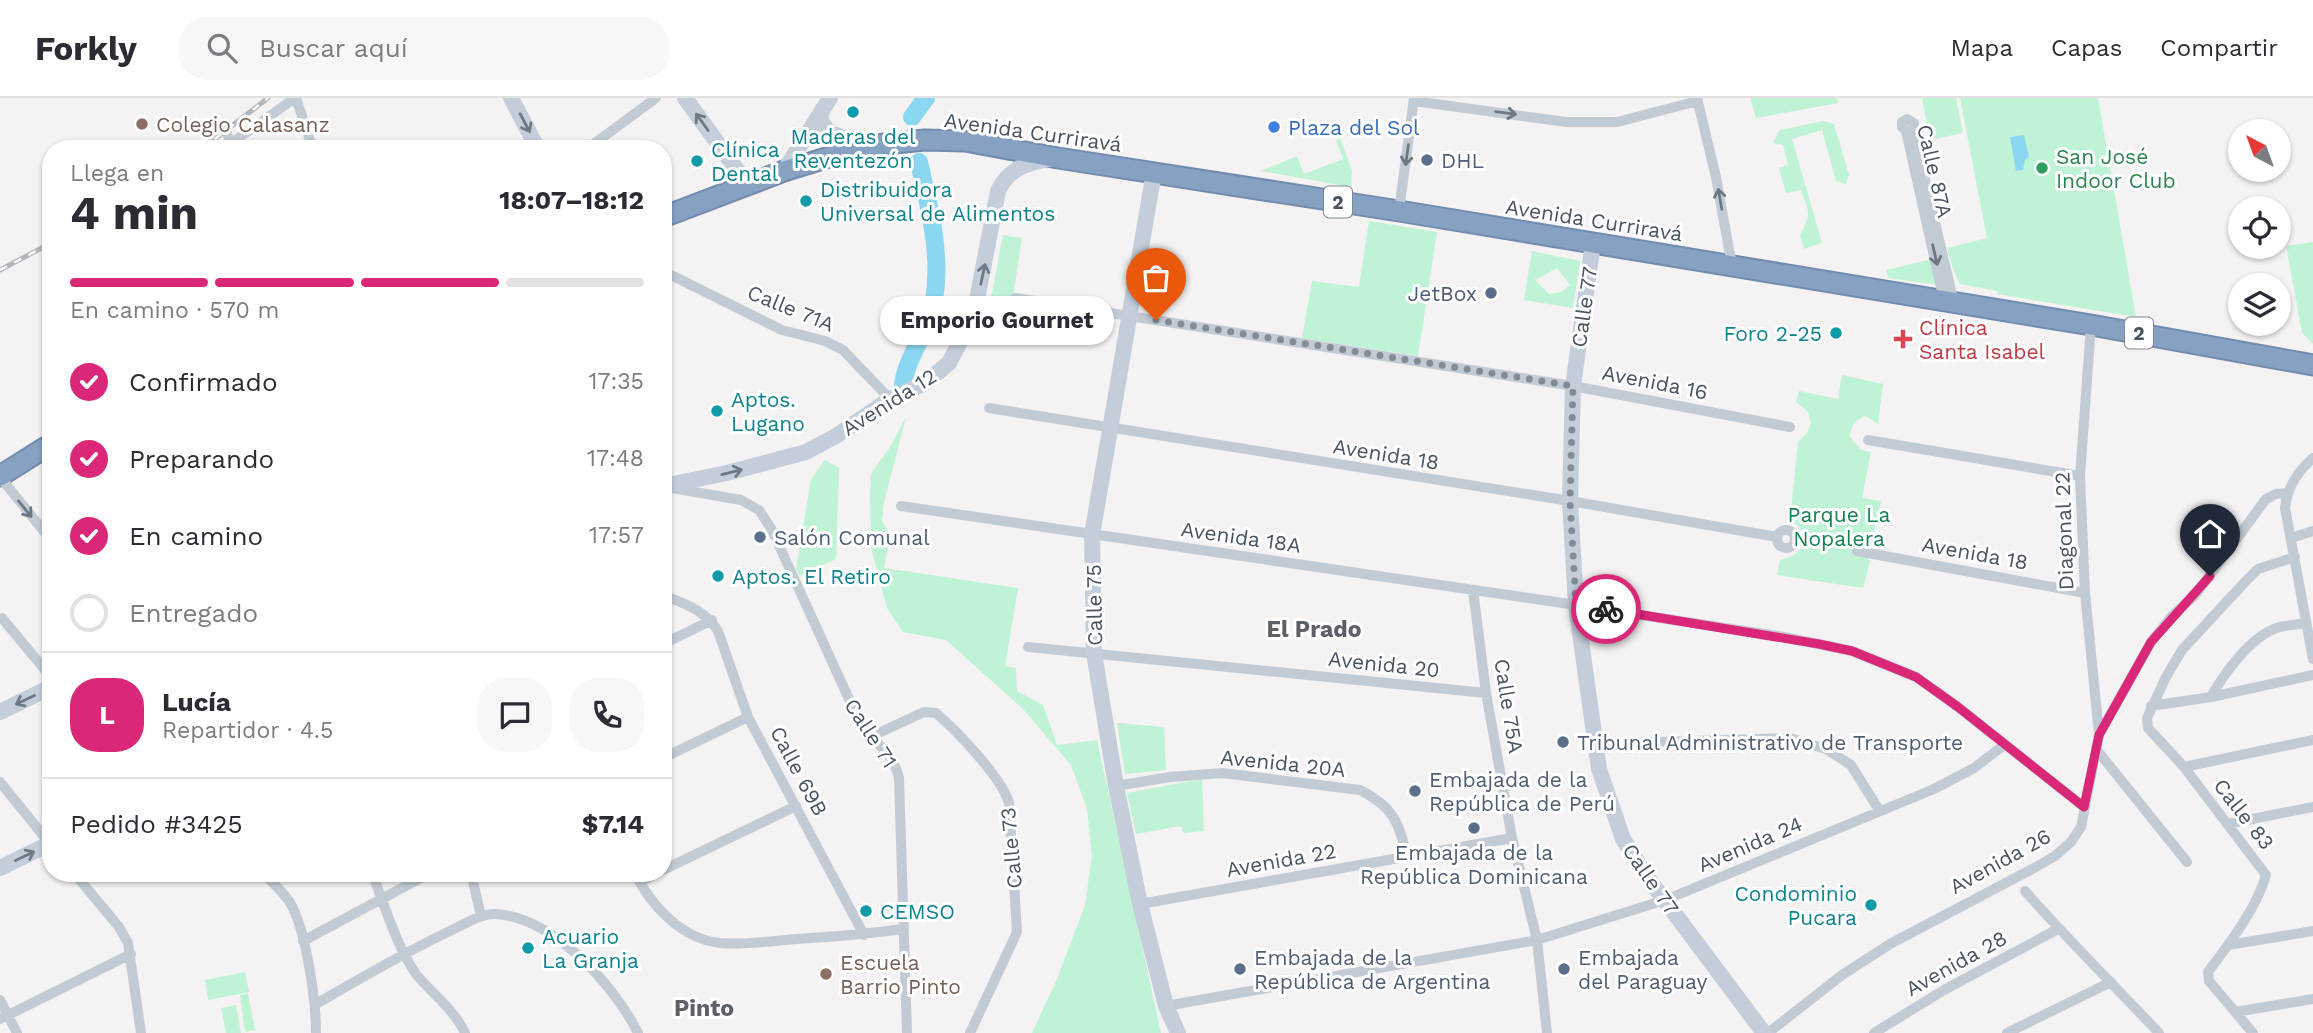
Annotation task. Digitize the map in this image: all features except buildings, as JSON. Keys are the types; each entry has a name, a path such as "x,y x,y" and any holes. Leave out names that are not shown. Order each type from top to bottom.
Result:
{"highway":[{"name":"Avenida Curriravá","path":"865,146 925,140 965,141 2091,325 2313,365"},
{"name":"2","path":"672,214 784,171 865,146"},
{"path":"0,477 42,450"}],"street":[{"path":"239,140 296,98 310,140"},
{"path":"512,98 533,140"},
{"path":"599,140 656,98"},
{"path":"685,98 748,185"},
{"path":"1399,211 1414,99 1579,122 1617,122 1697,100 1718,188 1732,266"},
{"path":"826,104 820,119 828,132 865,146"},
{"path":"784,171 826,104"},
{"path":"226,131 228,140"},
{"name":"Avenida 12","path":"672,484 806,452 836,436 890,400 925,383 949,363 974,316 998,191 1003,180 1016,169 1031,163 1058,158"},
{"name":"Calle 87A","path":"1920,171 1949,302"},
{"name":"Calle 75","path":"1154,172 1092,535 1094,653 1116,786 1140,904 1166,1006 1178,1033"},
{"name":"Calle 77","path":"1593,243 1573,386 1570,501 1576,605 1599,769 1605,793 1623,839 1665,900 1766,1033"},
{"name":"Calle 71A","path":"672,275 782,330 825,341 842,350 890,400"},
{"name":"Avenida 16","path":"1015,298 1573,386 1790,427"},
{"name":"Diagonal 22","path":"2091,325 2080,476 2085,593 2099,735"},
{"name":"Avenida 18","path":"989,408 1777,537"},
{"path":"1868,440 2080,476"},
{"name":"Avenida 26","path":"1766,1033 1842,975 1890,944 2055,856 2071,842 2081,827 2099,735 2151,642 2196,594 2266,499 2286,493 2313,457"},
{"path":"0,477 42,529"},
{"name":"Calle 71","path":"672,487 741,500 759,510 772,530 849,704 870,737 891,757 899,778 907,1033"},
{"path":"2286,493 2285,508 2313,659"},
{"name":"Avenida 18A","path":"901,506 1576,605 1784,637 1852,651 1916,677 2084,807"},
{"path":"2291,538 2313,531"},
{"name":"Avenida 18","path":"1857,551 2085,593"},
{"path":"2151,706 2182,650 2244,583 2258,569 2295,557"},
{"name":"Calle 75A","path":"1473,590 1486,693 1512,838 1537,940 1547,1033"},
{"path":"672,599 712,620 672,640"},
{"path":"0,620 2,618 42,666"},
{"name":"Calle 69B","path":"712,620 748,717 864,935"},
{"path":"2211,697 2224,674 2255,643 2273,629 2306,623"},
{"name":"Avenida 20","path":"1028,647 1486,693"},
{"path":"2151,706 2211,697 2313,675"},
{"path":"0,712 42,691"},
{"name":"Calle 83","path":"2151,706 2147,718 2148,728 2184,767 2266,875 2263,887 2228,945 2208,972 2209,981 2253,1033"},
{"name":"Calle 73","path":"870,737 929,712 941,718 1005,790 1010,816 1017,932 970,1033"},
{"path":"672,754 748,717"},
{"path":"1596,744 1790,738 1826,749 1851,765 1880,810"},
{"path":"2184,767 2313,740"},
{"name":"Avenida 24","path":"1166,1006 1537,940 1665,900 1934,789 1974,768 2004,745"},
{"path":"2096,749 2187,862"},
{"name":"Avenida 20A","path":"1116,786 1170,777 1222,773 1360,790 1378,799 1395,818 1407,857"},
{"path":"0,782 42,834"},
{"path":"672,866 796,806"},
{"path":"2227,824 2313,807"},
{"name":"Avenida 22","path":"1140,904 1512,838"},
{"path":"0,869 42,848"},
{"path":"82,882 119,927 131,954 141,1033"},
{"path":"271,882 291,904 303,940 316,1004 316,1033"},
{"path":"376,882 404,953 415,972 453,1014 465,1033"},
{"path":"303,940 412,882"},
{"path":"473,882 481,916"},
{"path":"640,882 671,920 698,937 718,943 864,935 903,929"},
{"path":"2025,891 2158,1033"},
{"path":"316,1004 404,953 481,916 496,914 539,927 561,941 608,986 625,1007 638,1033"},
{"name":"Avenida 28","path":"1874,1033 1944,990 2058,929"},
{"path":"2228,945 2313,931"},
{"path":"4,1017 131,954"},
{"path":"2007,1033 2111,982"},
{"path":"2235,1012 2313,999"},
{"path":"0,1000 4,1017 17,1033"}],"green space":[{"path":"1750,98 1837,98 1838,103 1756,118"},
{"path":"1922,98 1956,98 1963,133 1930,140"},
{"name":"San José Indoor Club","path":"1960,98 2098,98 2136,317 1997,294 1997,291 1960,284 1947,248 1987,238"},
{"path":"1823,121 1834,124 1849,175 1846,184 1836,181 1822,130 1792,139 1822,243 1804,249 1800,235 1808,217 1807,208 1801,190 1786,193 1779,168 1788,165 1783,145 1773,143 1780,130"},
{"path":"1340,138 1352,171 1351,187 1261,171 1297,156 1304,174 1343,159 1336,140"},
{"path":"1369,221 1437,232 1418,356 1302,338 1312,281 1359,287"},
{"path":"1003,235 1022,238 1009,322 987,320"},
{"path":"2313,242 2313,344 2302,333 2288,259 2291,259 2291,245"},
{"path":"1532,251 1580,261 1573,308 1524,300","holes":["1557,268 1570,285 1561,292 1549,294 1535,280"]},
{"path":"1932,259 1938,285 1888,278 1886,270"},
{"name":"Parque La Nopalera","path":"1842,375 1883,384 1878,424 1866,416 1856,421 1850,437 1861,450 1871,452 1862,498 1881,501 1866,555 1870,562 1863,588 1777,575 1780,560 1795,554 1804,538 1798,526 1790,520 1798,442 1808,432 1811,422 1808,412 1796,402 1799,391 1838,399"},
{"path":"906,417 884,502 882,521 890,535 884,568 1018,588 1005,666 1016,668 1017,691 1043,705 1057,745 1097,740 1161,1033 1032,1033 1057,979 1085,905 1092,856 1087,809 1071,765 1022,708 946,640 903,632 887,608 871,547 871,474"},
{"path":"825,460 839,468 836,559 800,576 796,569 811,479"},
{"path":"1117,723 1164,727 1166,770 1125,774"},
{"path":"1202,779 1204,831 1184,833 1181,826 1136,834 1127,793"},
{"path":"245,972 249,992 208,1000 205,980"},
{"path":"248,993 255,1030 245,1032 240,995"},
{"path":"236,1005 241,1033 226,1033 221,1008"}],"water":[{"path":"2024,135 2029,157 2025,160 2023,170 2016,171 2010,137"}],"waterway":[{"path":"912,117 926,98"},
{"path":"903,386 908,366 931,311 936,283 933,231 919,162"}],"railway":[{"path":"214,140 268,98"},
{"path":"0,270 42,248"}],"way so far":[{"path":"1156,320 1573,386 1570,501 1576,605 1606,609"}],"place":[{"name":"Maderas del Reventezón","path":"853,112"},
{"name":"Colegio Calasanz","path":"142,124"},
{"name":"Plaza del Sol","path":"1274,127"},
{"name":"DHL","path":"1427,160"},
{"name":"Clínica Dental","path":"697,161"},
{"name":"San José Indoor Club","path":"2042,168"},
{"name":"Distribuidora Universal de Alimentos","path":"806,201"},
{"name":"JetBox","path":"1491,293"},
{"name":"Emporio Gournet","path":"1156,320"},
{"name":"Foro 2-25","path":"1836,333"},
{"name":"Clínica Santa Isabel","path":"1903,339"},
{"name":"Aptos. Lugano","path":"717,411"},
{"name":"Salón Comunal","path":"760,537"},
{"name":"Aptos. El Retiro","path":"718,576"},
{"name":"Tribunal Administrativo de Transporte","path":"1563,742"},
{"name":"Embajada de la República de Perú","path":"1415,791"},
{"name":"Embajada de la República Dominicana","path":"1474,828"},
{"name":"Condominio Pucara","path":"1871,905"},
{"name":"CEMSO","path":"866,911"},
{"name":"Acuario La Granja","path":"528,948"},
{"name":"Embajada de la República de Argentina","path":"1240,969"},
{"name":"Embajada del Paraguay","path":"1564,969"},
{"name":"Escuela Barrio Pinto","path":"826,974"}],"district":[{"name":"El Prado","path":"1314,629"},
{"name":"Pinto","path":"704,1008"}],"route":[{"path":"1606,609 1784,637 1852,651 1916,677 2084,807 2099,735 2151,642 2210,576"}]}
